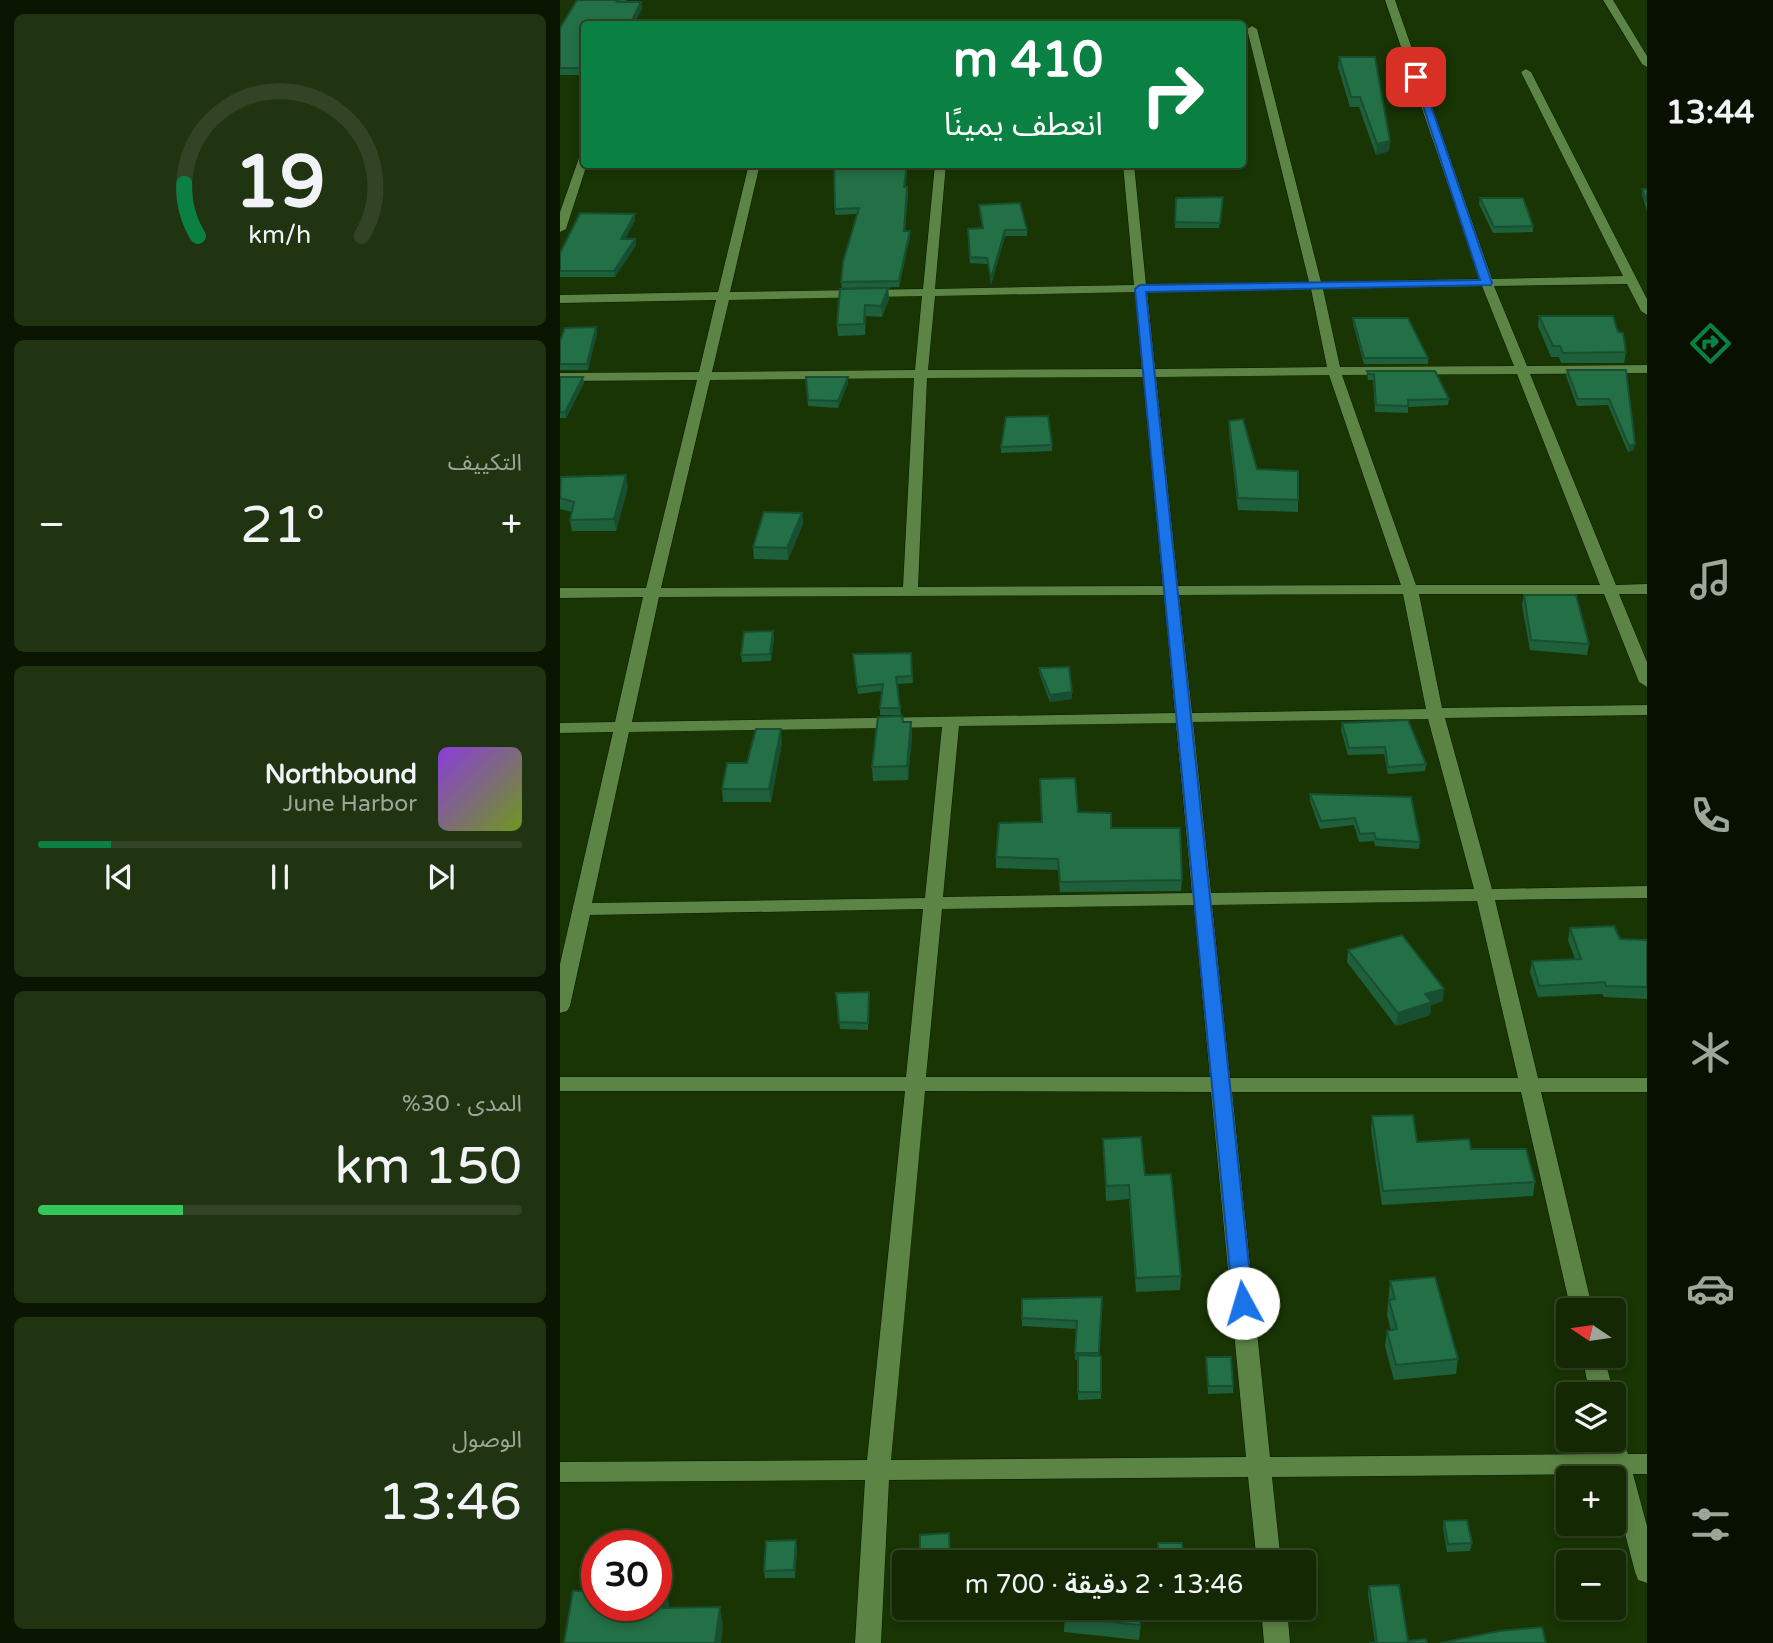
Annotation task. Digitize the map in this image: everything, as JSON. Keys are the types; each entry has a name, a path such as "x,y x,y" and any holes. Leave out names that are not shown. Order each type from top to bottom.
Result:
{"street":[{"path":"1390,0 1487,283 1607,589 1647,682"},
{"path":"1608,0 1647,64"},
{"path":"1252,29 1316,286 1334,371 1409,590 1435,713 1485,895 1579,1298"},
{"path":"1526,72 1647,311"},
{"path":"560,229 581,167"},
{"path":"560,1006 569,928 582,909 652,593 754,168"},
{"path":"910,592 921,374 941,168"},
{"path":"1128,168 1268,1550"},
{"path":"560,299 1631,280"},
{"path":"560,377 1647,369"},
{"path":"560,593 1647,589"},
{"path":"560,728 1647,710"},
{"path":"868,1643 878,1470 951,721"},
{"path":"582,909 1647,892"},
{"path":"560,1084 1647,1085"},
{"path":"560,1472 1259,1467 1615,1452 1647,1464"},
{"path":"1615,1452 1647,1572"},
{"path":"1275,1620 1278,1643"}],"building":[{"path":"577,0 641,2 632,21 581,21 581,68 560,68 560,28"},
{"path":"1339,57 1375,57 1390,141 1377,144 1360,97 1351,97"},
{"path":"834,168 906,168 904,231 910,231 899,281 841,282 843,262 859,208 835,209"},
{"path":"1642,189 1647,189 1647,202"},
{"path":"1223,197 1220,223 1175,222 1176,198"},
{"path":"1480,198 1523,198 1533,226 1494,227"},
{"path":"1020,203 1027,230 1005,230 991,279 987,258 970,257 968,229 983,228 979,205"},
{"path":"580,213 635,214 621,239 635,239 614,271 560,271 560,253"},
{"path":"888,288 881,306 865,305 864,324 837,325 840,289"},
{"path":"1539,316 1613,316 1618,332 1623,333 1626,352 1563,353 1560,346 1553,346"},
{"path":"1353,318 1408,318 1428,358 1364,358"},
{"path":"596,327 587,364 560,364 560,341 565,328"},
{"path":"1567,370 1626,370 1635,444 1629,446 1609,399 1578,399"},
{"path":"1367,371 1435,371 1449,399 1408,400 1408,406 1376,405 1374,374 1368,374"},
{"path":"560,377 583,377 565,412 560,412"},
{"path":"806,377 848,377 838,401 808,400"},
{"path":"1048,416 1052,445 1001,447 1006,417"},
{"path":"1243,419 1257,469 1298,471 1298,500 1238,498 1229,421"},
{"path":"626,475 614,519 570,520 574,502 560,498 561,477"},
{"path":"764,512 802,513 787,548 753,547"},
{"path":"1524,595 1576,595 1589,644 1531,640"},
{"path":"773,631 770,654 741,655 744,632"},
{"path":"911,653 912,676 896,677 900,708 880,708 883,684 857,687 853,654"},
{"path":"1069,667 1072,692 1050,695 1039,668"},
{"path":"902,716 903,722 911,722 907,766 872,767 878,717"},
{"path":"1408,720 1426,764 1388,767 1385,747 1349,748 1342,723"},
{"path":"756,729 781,729 769,789 722,789 727,763 747,763"},
{"path":"1075,778 1078,812 1111,813 1111,828 1180,828 1182,880 1060,882 1058,859 996,857 999,823 1042,822 1040,779"},
{"path":"1310,794 1411,797 1420,842 1376,839 1374,833 1360,834 1355,818 1321,821"},
{"path":"1614,926 1620,939 1647,940 1647,987 1606,986 1605,982 1539,986 1532,961 1581,959 1570,928"},
{"path":"1402,935 1444,989 1425,994 1432,1002 1398,1013 1348,950"},
{"path":"869,992 868,1023 839,1022 836,993"},
{"path":"1413,1115 1417,1142 1469,1139 1471,1149 1526,1149 1535,1182 1383,1191 1372,1116"},
{"path":"1141,1137 1145,1175 1171,1174 1181,1276 1136,1278 1129,1185 1106,1186 1103,1139"},
{"path":"1435,1277 1458,1359 1396,1365 1387,1331 1397,1329 1389,1300 1395,1299 1390,1281"},
{"path":"1102,1297 1099,1353 1075,1353 1077,1321 1022,1318 1022,1299"},
{"path":"1078,1355 1101,1356 1101,1392 1078,1392"},
{"path":"1206,1357 1231,1357 1233,1386 1208,1386"},
{"path":"1467,1520 1472,1543 1448,1544 1444,1521"},
{"path":"949,1533 950,1550 920,1550 920,1535"},
{"path":"796,1540 794,1570 764,1571 766,1541"},
{"path":"1158,1543 1182,1543 1183,1550 1158,1550"},
{"path":"1399,1585 1408,1641 1426,1639 1427,1643 1369,1643 1377,1642 1369,1586"},
{"path":"573,1591 581,1591 581,1621 672,1621 672,1608 720,1607 715,1643 564,1643"},
{"path":"1092,1620 1140,1620 1140,1625"},
{"path":"1542,1627 1546,1643 1440,1643 1499,1631"}],"route":[{"path":"1243,1303 1140,289 1487,283 1416,77"}]}
